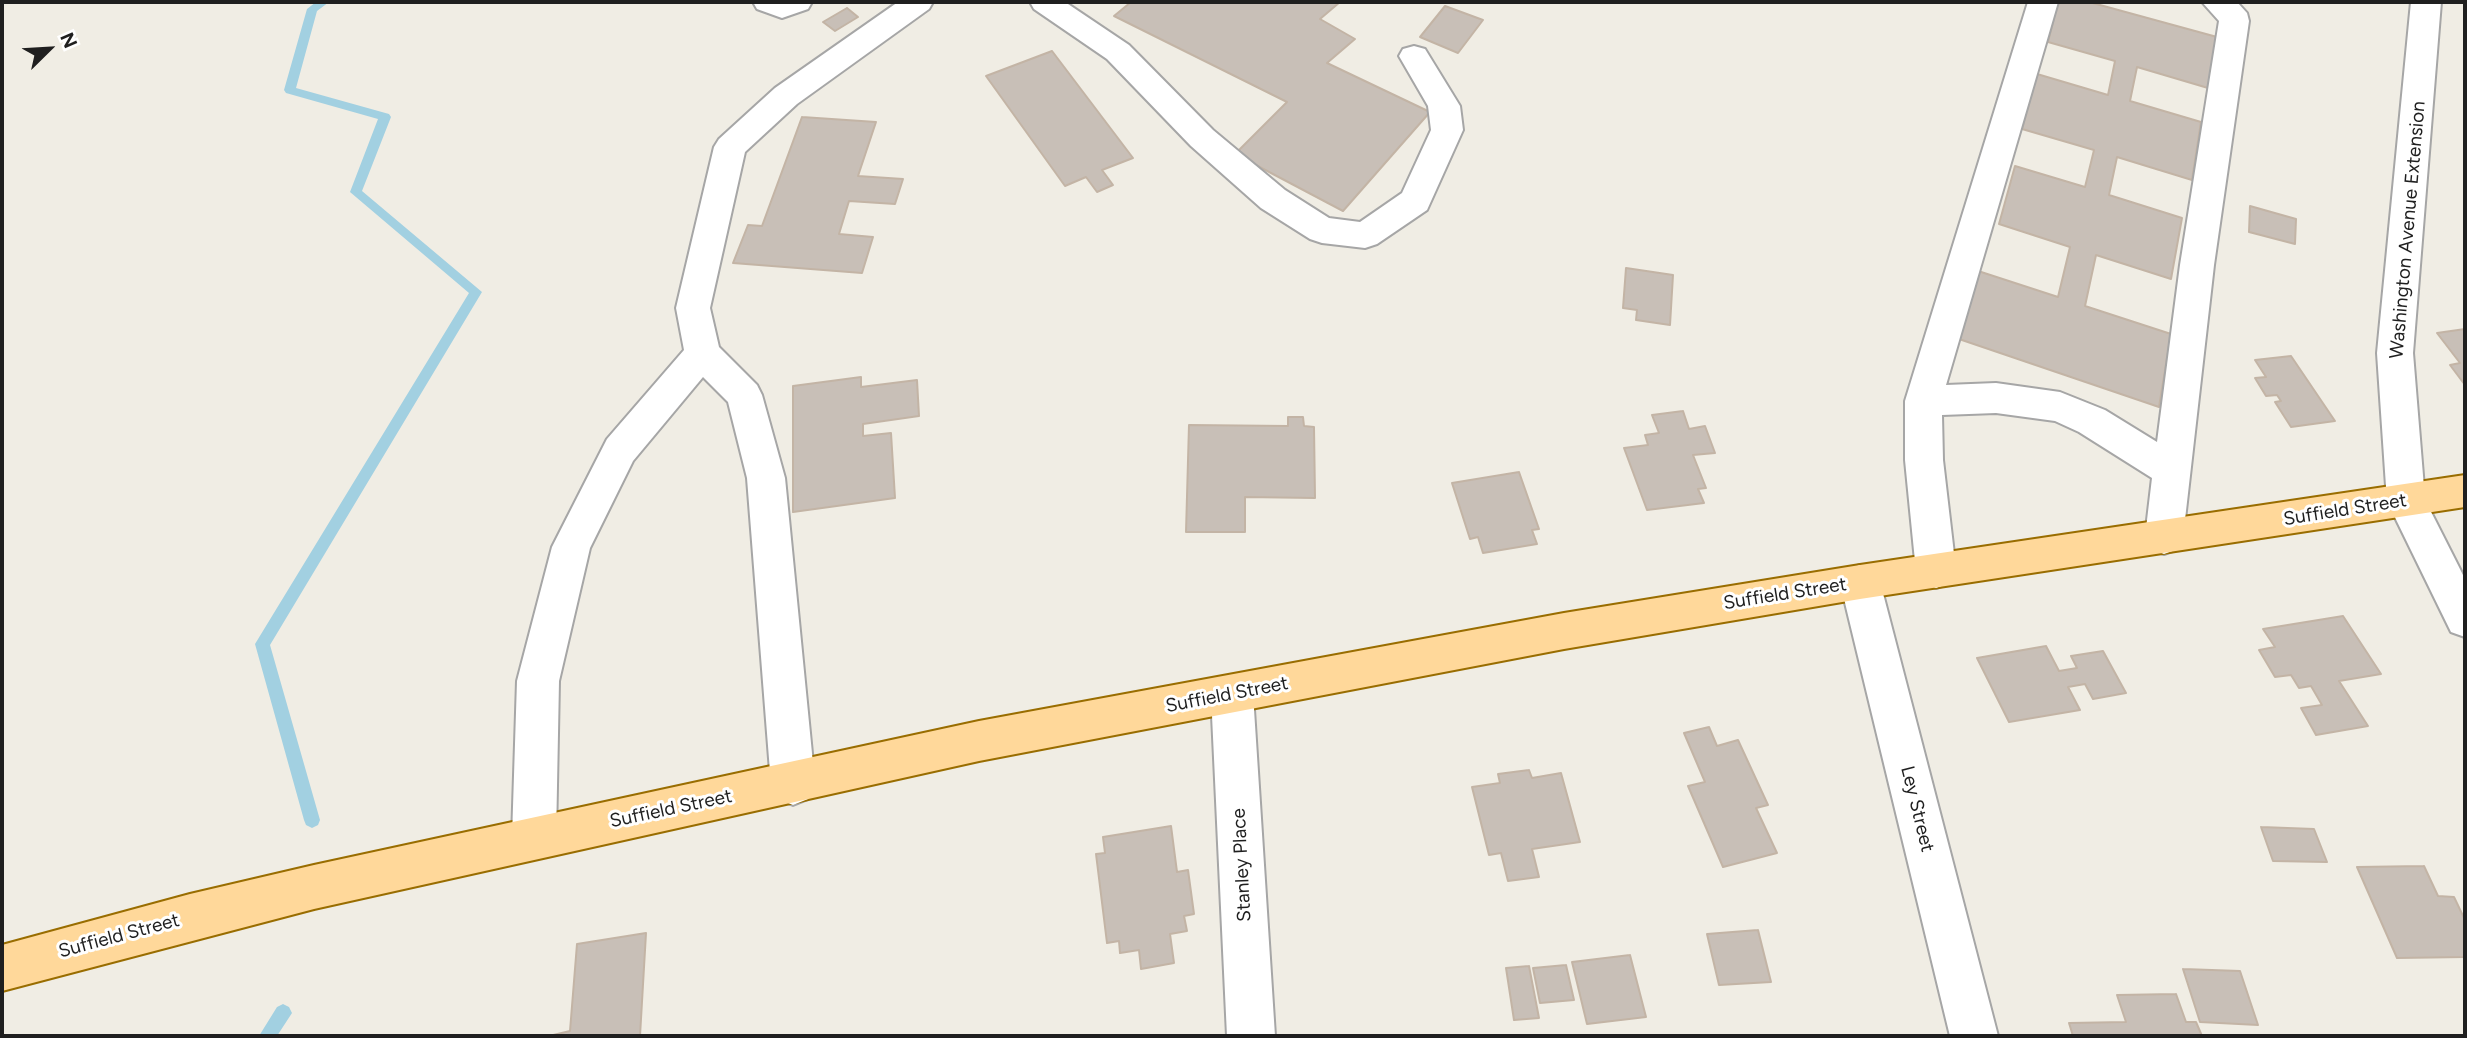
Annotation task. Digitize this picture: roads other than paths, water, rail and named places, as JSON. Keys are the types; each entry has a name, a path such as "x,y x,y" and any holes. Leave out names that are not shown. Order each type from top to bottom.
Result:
{"main road":[{"name":"Suffield Street","path":"2,968 202,914 979,741 1564,631 1860,582 2465,491"}],"street":[{"path":"768,2 782,8 797,2"},
{"path":"793,784 766,478 744,395 702,352 693,308 730,147 786,96 918,2"},
{"path":"1045,2 1118,52 1202,138 1273,199 1322,230 1365,235 1415,201 1447,130 1444,106 1414,56"},
{"path":"1936,571 1924,460 1923,401 2043,2"},
{"path":"2164,537 2197,265 2234,21 2232,13 2217,2"},
{"name":"Washington Avenue Extension","path":"2406,501 2395,353 2427,2"},
{"path":"534,838 538,681 571,547 620,450 702,352"},
{"path":"1923,401 1996,398 2060,407 2092,421 2172,471"},
{"path":"2406,501 2465,619"},
{"name":"Ley Street","path":"1860,582 1974,1036"},
{"name":"Stanley Place","path":"1232,694 1251,1036"}],"waterway":[{"path":"312,820 262,644 476,292 356,192 385,117 290,90 312,9 324,2"},
{"path":"267,1036 283,1013"}]}
